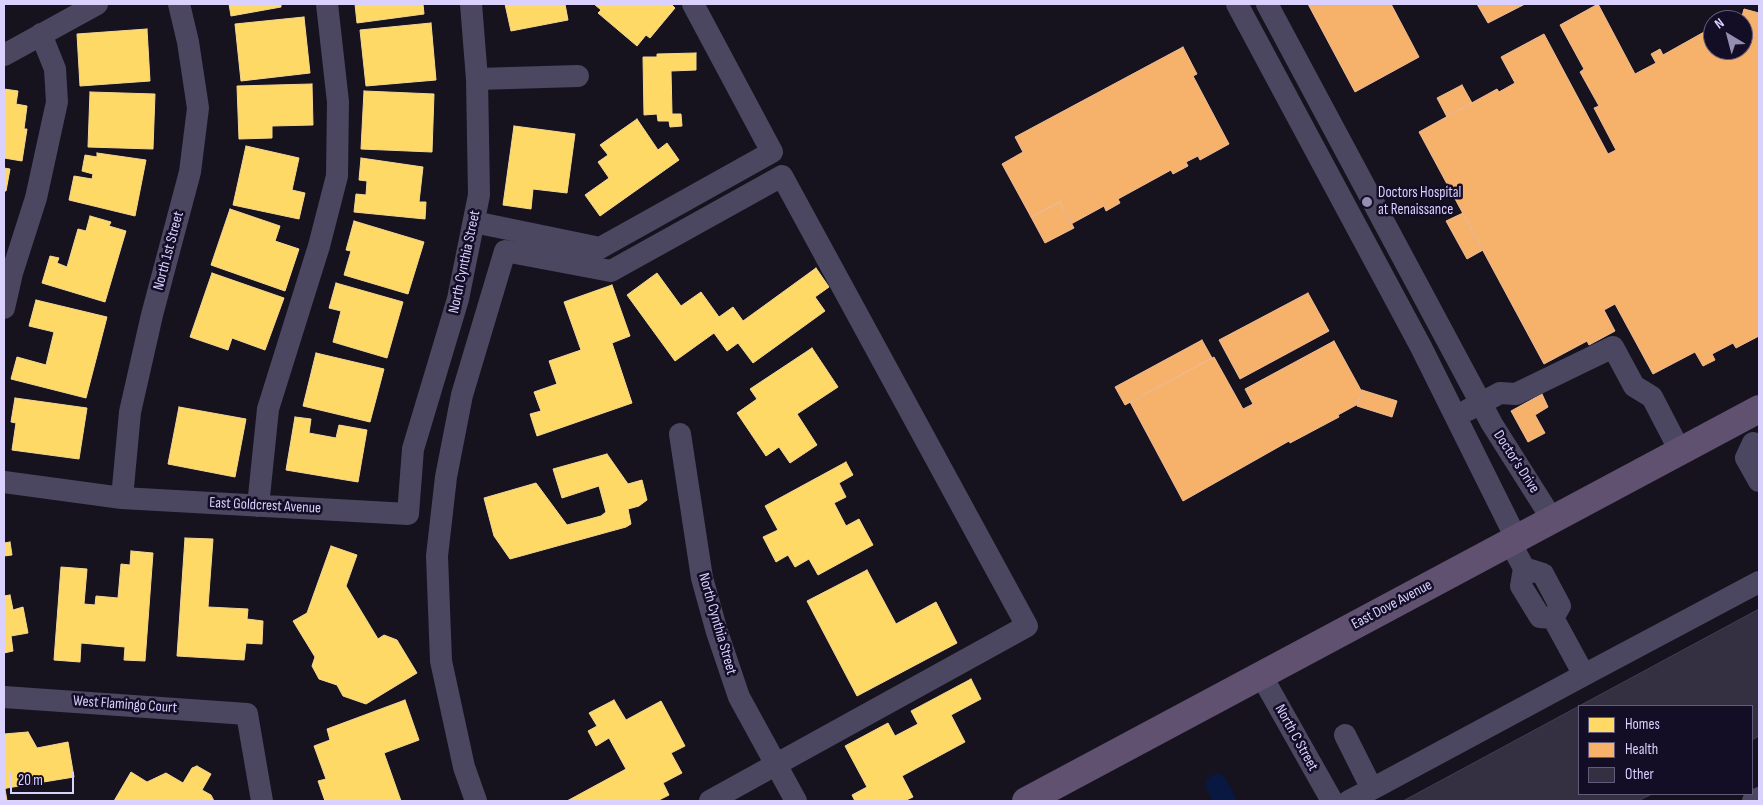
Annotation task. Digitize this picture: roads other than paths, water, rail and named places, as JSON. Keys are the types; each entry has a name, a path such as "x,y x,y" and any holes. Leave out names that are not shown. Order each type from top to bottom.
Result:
{"main road":[{"name":"East Dove Avenue","path":"1026,801 1749,414"}],"street":[{"path":"4,54 97,4"},
{"name":"North 1st Street","path":"122,498 130,412 152,315 190,172 198,108 188,42 179,4"},
{"path":"258,506 268,409 319,246 336,176 338,102 328,4"},
{"name":"North Cynthia Street","path":"408,514 414,449 458,299 479,195 477,79 471,4"},
{"path":"474,222 600,248 772,152 693,4"},
{"name":"Doctor's Drive","path":"1237,4 1422,347 1456,416 1524,568 1521,586 1540,617 1553,618 1584,675"},
{"name":"Doctor's Drive","path":"1267,4 1481,403 1552,519"},
{"path":"4,308 12,273 36,198 57,102 55,69 42,34"},
{"path":"1276,74 1298,62"},
{"path":"477,79 578,76"},
{"path":"1310,140 1333,127"},
{"path":"1334,184 1357,172"},
{"path":"476,801 464,767 441,661 438,556 446,477 462,395 505,251 611,271 782,176 1027,626 710,801"},
{"path":"1394,296 1417,283"},
{"path":"1422,347 1445,334"},
{"path":"1456,416 1500,393 1516,394 1613,347 1634,386 1652,397 1680,451"},
{"path":"1749,414 1756,444 1746,458 1759,481"},
{"name":"North Cynthia Street","path":"680,434 702,578 717,632 739,697 796,801"},
{"name":"East Goldcrest Avenue","path":"4,482 122,498 408,514"},
{"path":"1349,801 1759,582"},
{"name":"North C Street","path":"1261,675 1332,801"},
{"name":"West Flamingo Court","path":"4,697 247,714 262,801"},
{"path":"1345,735 1372,789"},
{"path":"1753,801 1759,798"}],"waterway":[{"path":"1217,785 1225,801"}],"place":[{"name":"Doctors Hospital at Renaissance","path":"1367,202"}]}
